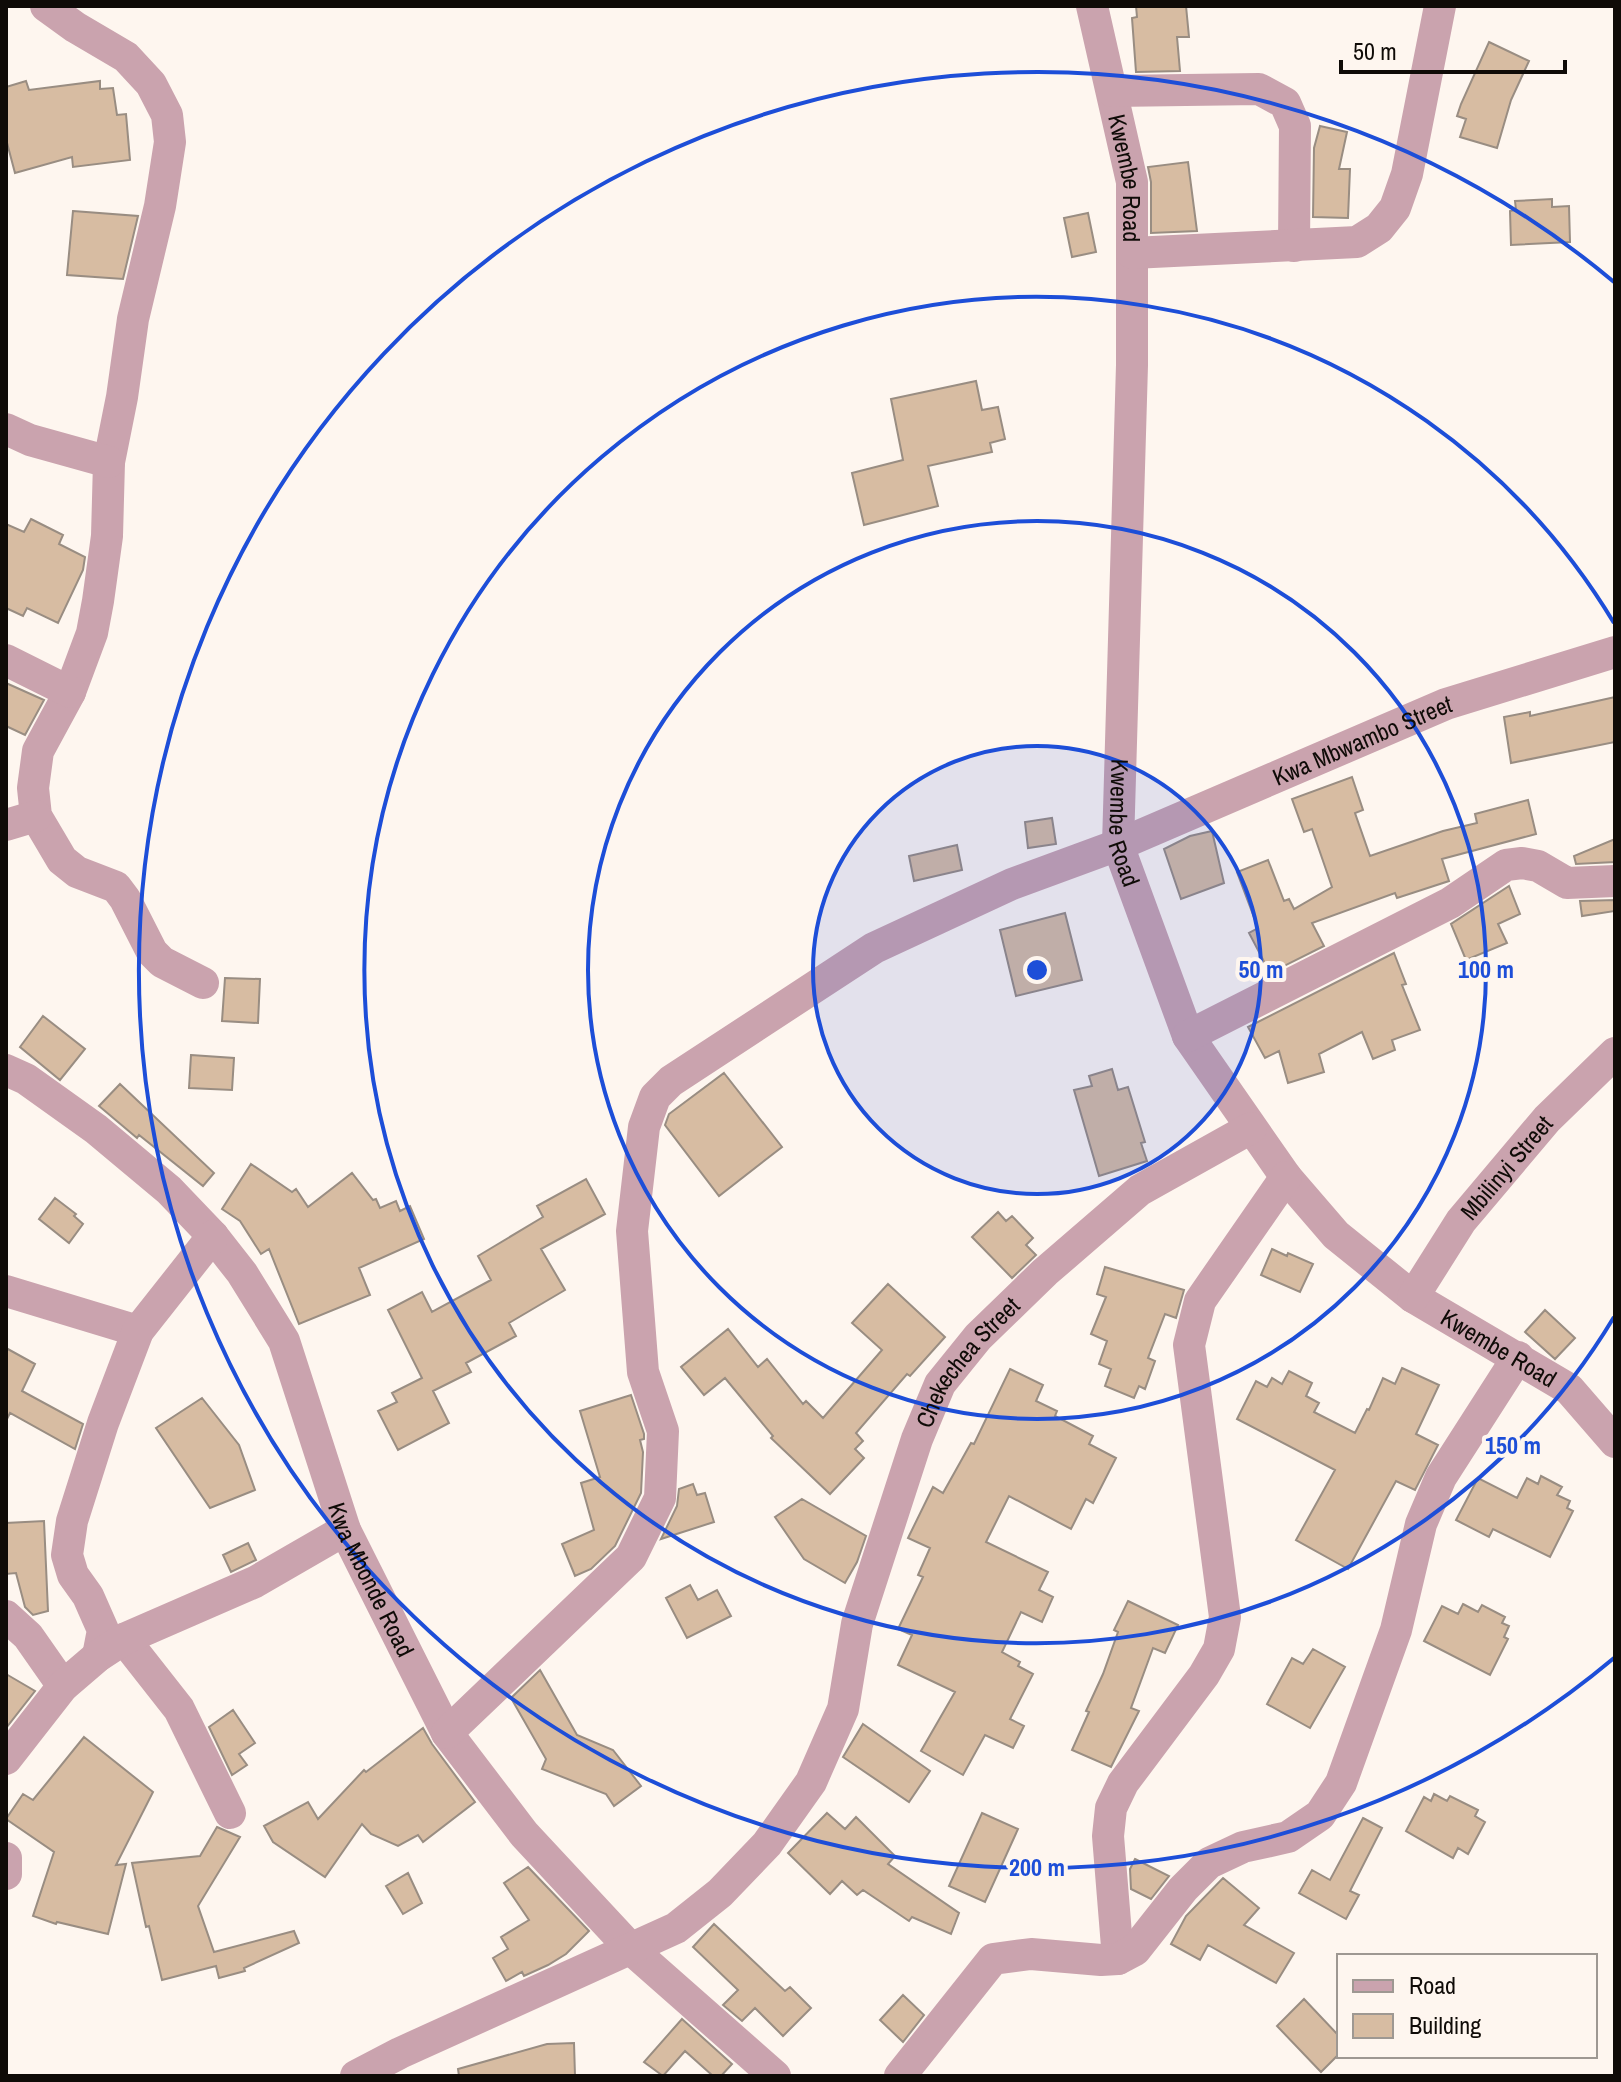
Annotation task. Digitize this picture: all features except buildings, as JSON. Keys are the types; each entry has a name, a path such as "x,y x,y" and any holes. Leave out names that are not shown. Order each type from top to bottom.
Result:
{"street":[{"path":"46,6 126,57 151,84 167,115 170,142 160,206 133,319 109,462 107,536 92,633 70,692 38,751 33,788 21,820 77,872 116,887 152,952 162,962 203,983"},
{"name":"Kwembe Road","path":"1092,6 1132,182 1132,365 1118,845 1188,1036 1286,1177 1336,1235 1413,1297 1569,1389 1615,1442"},
{"path":"1132,253 1357,242 1379,228 1395,208 1407,174 1440,6"},
{"path":"1112,91 1259,89 1285,103 1295,126 1294,246"},
{"path":"6,429 30,440 109,462"},
{"name":"Kwa Mbwambo Street","path":"447,1733 631,1557 660,1498 663,1431 643,1372 632,1231 644,1127 655,1097 671,1081 874,948 1012,884 1118,845 1446,704 1615,652"},
{"path":"6,660 70,692"},
{"path":"1188,1036 1450,903 1506,865 1522,863 1538,866 1567,883 1615,881"},
{"name":"Mbilinyi Street","path":"1413,1297 1461,1221 1547,1119 1615,1053"},
{"name":"Kwa Mbonde Road","path":"6,1070 26,1079 96,1129 169,1190 213,1236 242,1273 284,1341 345,1530 447,1733 524,1834 632,1950 775,2076"},
{"name":"Chekechea Street","path":"356,2076 400,2053 676,1928 720,1893 767,1844 811,1782 843,1709 857,1624 917,1439 940,1384 978,1337 1045,1272 1140,1190 1251,1128"},
{"path":"1118,1959 1108,1836 1111,1808 1123,1783 1204,1675 1219,1649 1225,1617 1189,1345 1200,1301 1286,1177"},
{"path":"213,1236 138,1331 103,1423 72,1521 67,1555 73,1575 88,1596 111,1647 179,1709 230,1813"},
{"path":"6,1291 138,1331"},
{"path":"900,2076 993,1959 1031,1954 1118,1959 1135,1950 1183,1889 1209,1863 1243,1847 1288,1837 1320,1815 1341,1783 1396,1630 1421,1524 1441,1477 1518,1357"},
{"path":"6,1759 63,1686 111,1647 255,1582 345,1530"},
{"path":"6,1616 28,1636 63,1686"},
{"path":"6,1858 6,1874"}]}
